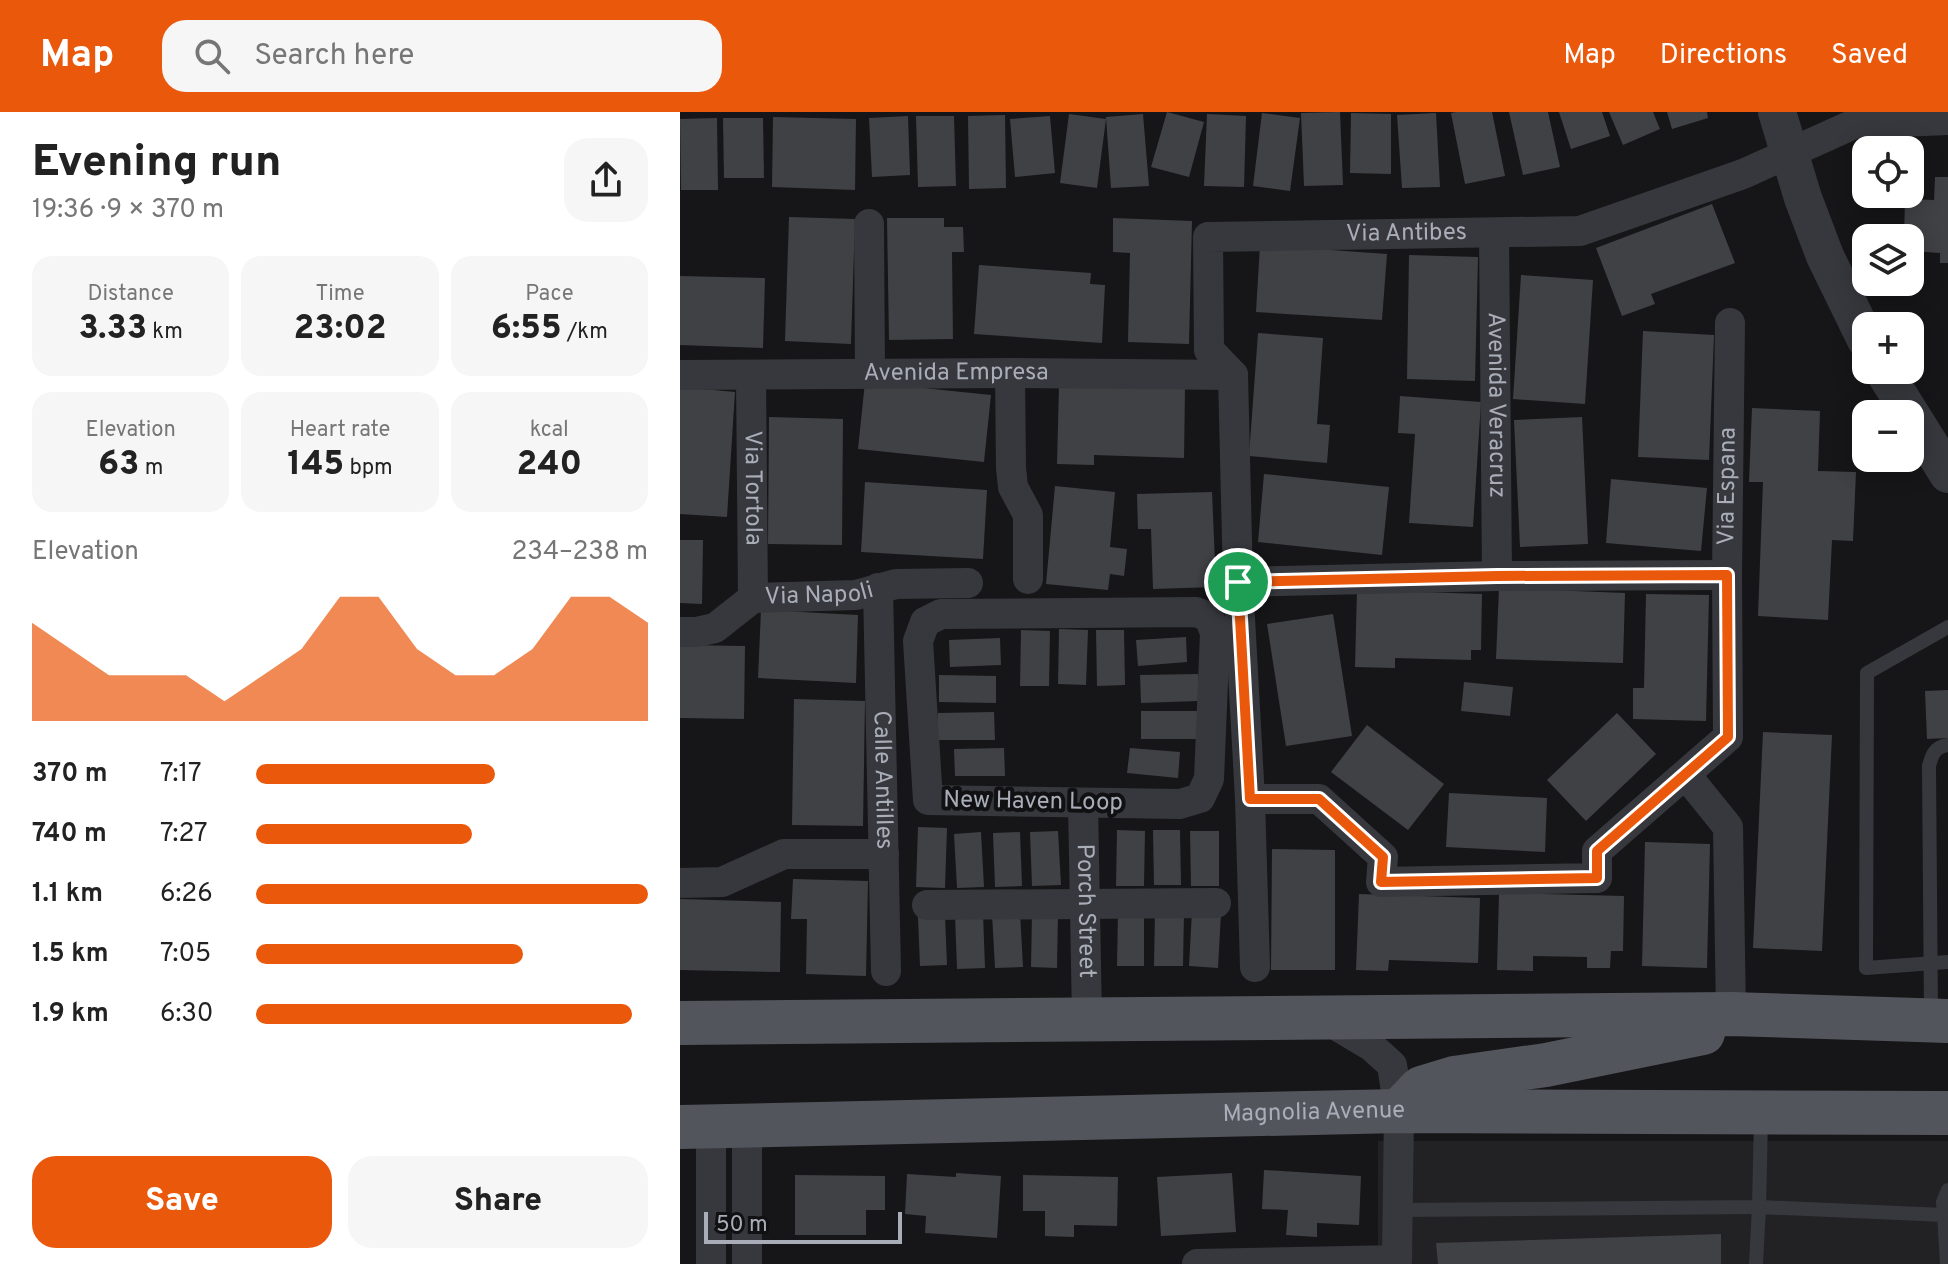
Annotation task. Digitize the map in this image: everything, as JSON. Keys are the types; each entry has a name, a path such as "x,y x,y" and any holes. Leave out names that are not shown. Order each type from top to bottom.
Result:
{"main road":[{"path":"680,1023 1731,1014 1940,1021"},
{"path":"1399,1111 1421,1088 1454,1078 1546,1065 1783,1016"},
{"name":"Magnolia Avenue","path":"713,1126 1399,1111 1948,1113"}],"street":[{"path":"1777,112 1803,198 1825,256 1852,312"},
{"name":"Via Antibes","path":"1233,375 1209,350 1208,237 1580,231 1743,174 1854,124 1948,120"},
{"path":"869,224 870,374"},
{"name":"Avenida Veracruz","path":"1494,233 1497,576"},
{"name":"Via Espana","path":"1250,799 1319,799 1383,857 1381,882 1597,878 1597,851 1728,737 1730,323"},
{"path":"1010,373 1012,478 1013,487 1028,515 1028,579"},
{"name":"Avenida Empresa","path":"680,375 1233,375"},
{"path":"1233,375 1238,582 1250,799 1255,967"},
{"name":"Via Tortola","path":"751,376 753,598"},
{"path":"1892,384 1948,474"},
{"path":"1238,582 1727,575"},
{"name":"Via Napoli","path":"680,632 715,628 753,598 856,595 896,584 968,583"},
{"name":"Calle Antilles","path":"878,588 886,971"},
{"name":"New Haven Loop","path":"1196,612 1209,617 1215,633 1209,779 1200,798 1180,804 1083,803 928,800 918,641 925,622 941,614 1196,612"},
{"path":"1686,775 1728,827 1731,1014"},
{"name":"Porch Street","path":"1083,803 1087,1018"},
{"path":"680,883 722,882 784,854 884,854"},
{"path":"927,905 1216,903"},
{"path":"1197,1264 1388,1262 1398,1210 1399,1111 1392,1065 1371,1046 1322,1017"},
{"path":"711,1264 713,1126"},
{"path":"713,1126 747,1264"}],"lane":[{"path":"1948,627 1867,673 1866,968 1948,962"},
{"path":"1940,1021 1930,964 1929,766 1935,751 1940,746 1948,745"},
{"path":"1756,1264 1761,1112"},
{"path":"1947,1264 1943,1202 1948,1190"},
{"path":"1398,1210 1759,1207 1944,1215"}],"shaded area":[{"path":"1378,1141 1948,1141 1948,1264 1378,1264"}],"building":[{"path":"1167,112 1204,122 1189,177 1151,167"},
{"path":"1340,112 1343,185 1304,186 1301,113"},
{"path":"1492,112 1505,176 1465,184 1451,113"},
{"path":"1509,112 1548,112 1560,167 1523,175"},
{"path":"1559,112 1602,112 1610,136 1571,149"},
{"path":"1609,112 1653,112 1660,129 1623,145"},
{"path":"1667,112 1707,112 1708,118 1672,129"},
{"path":"1262,113 1300,118 1290,191 1253,186"},
{"path":"1351,113 1391,114 1391,174 1350,173"},
{"path":"1436,113 1440,187 1402,188 1397,115"},
{"path":"1069,114 1106,119 1097,188 1060,183"},
{"path":"1143,114 1149,186 1111,188 1106,117"},
{"path":"1207,114 1246,116 1244,187 1204,186"},
{"path":"1005,115 1006,188 969,189 968,116"},
{"path":"908,116 910,175 872,177 869,118"},
{"path":"916,116 954,116 956,186 918,187"},
{"path":"1050,116 1055,173 1015,177 1010,119"},
{"path":"773,117 856,119 855,190 772,187"},
{"path":"717,118 718,190 681,190 680,119"},
{"path":"723,118 763,118 764,178 724,178"},
{"path":"1935,177 1948,177 1948,263 1940,263 1940,253 1924,252 1924,224 1904,224 1905,208 1924,208 1924,200 1934,200"},
{"path":"1712,204 1735,263 1651,294 1655,304 1622,316 1596,248"},
{"path":"789,217 855,219 851,344 785,341"},
{"path":"887,218 944,218 944,227 963,227 964,252 952,252 953,339 889,340"},
{"path":"1113,218 1192,221 1189,344 1128,342 1130,253 1113,252"},
{"path":"1260,245 1387,254 1382,320 1256,312"},
{"path":"1409,255 1478,257 1475,381 1407,379"},
{"path":"979,265 1091,273 1090,284 1105,285 1102,343 974,334"},
{"path":"1521,275 1593,280 1585,404 1513,399"},
{"path":"680,276 765,278 763,348 680,345"},
{"path":"1643,331 1714,335 1709,460 1638,457"},
{"path":"1258,333 1323,338 1317,424 1330,425 1327,463 1249,456"},
{"path":"865,382 991,395 984,462 858,449"},
{"path":"1059,385 1185,389 1184,458 1094,455 1094,465 1057,464"},
{"path":"680,387 735,392 727,517 680,514"},
{"path":"1400,396 1481,402 1473,527 1409,523 1415,434 1398,433"},
{"path":"1752,408 1820,411 1818,471 1856,472 1853,541 1832,540 1828,620 1758,616 1763,482 1749,482"},
{"path":"769,417 843,419 842,545 768,544"},
{"path":"1582,417 1588,544 1520,547 1514,420"},
{"path":"1264,474 1389,487 1382,555 1258,542"},
{"path":"1611,479 1707,488 1701,551 1606,543"},
{"path":"865,482 987,490 983,559 861,552"},
{"path":"1055,486 1115,492 1110,547 1127,549 1124,576 1110,574 1108,590 1046,584"},
{"path":"1212,492 1216,587 1153,589 1151,529 1138,529 1137,494"},
{"path":"680,540 703,540 702,604 680,603"},
{"path":"1499,588 1625,593 1623,663 1496,659"},
{"path":"1357,590 1482,594 1481,650 1471,650 1471,660 1395,658 1395,668 1355,667"},
{"path":"1646,594 1709,595 1706,721 1633,719 1633,688 1644,688"},
{"path":"761,610 858,615 856,683 758,678"},
{"path":"1333,614 1352,736 1286,746 1267,624"},
{"path":"1059,629 1088,630 1086,685 1058,684"},
{"path":"1021,630 1050,631 1049,686 1020,686"},
{"path":"1096,630 1124,630 1125,685 1097,686"},
{"path":"1186,637 1187,662 1138,666 1136,640"},
{"path":"1000,638 1001,665 950,667 949,640"},
{"path":"680,645 745,646 744,719 680,718"},
{"path":"1198,674 1198,701 1141,703 1140,675"},
{"path":"939,675 996,676 996,703 939,702"},
{"path":"1464,682 1513,687 1510,716 1461,711"},
{"path":"1948,690 1948,738 1927,739 1925,691"},
{"path":"794,699 865,701 863,826 792,825"},
{"path":"1141,711 1199,711 1199,739 1141,739"},
{"path":"994,712 995,740 938,740 938,713"},
{"path":"1617,713 1656,754 1586,821 1547,780"},
{"path":"1367,725 1444,784 1408,830 1331,772"},
{"path":"1763,732 1832,735 1822,951 1753,948"},
{"path":"1004,748 1005,776 955,776 954,749"},
{"path":"1130,748 1180,752 1178,778 1127,773"},
{"path":"1449,793 1547,798 1545,852 1446,847"},
{"path":"918,827 947,828 945,888 916,887"},
{"path":"1117,830 1145,831 1144,886 1116,886"},
{"path":"1153,830 1180,830 1181,885 1154,885"},
{"path":"1058,831 1061,885 1032,886 1030,832"},
{"path":"1190,831 1219,831 1219,886 1191,886"},
{"path":"981,832 984,887 957,888 954,834"},
{"path":"1020,832 1022,886 995,887 993,833"},
{"path":"1645,842 1710,844 1707,968 1642,966"},
{"path":"1272,849 1335,850 1335,970 1271,970"},
{"path":"793,879 868,881 866,976 806,974 807,919 791,919"},
{"path":"1499,893 1624,896 1623,951 1611,951 1610,968 1587,968 1587,957 1533,956 1533,971 1497,970"},
{"path":"1359,894 1480,898 1478,963 1389,960 1388,971 1356,970"},
{"path":"680,899 781,902 780,972 680,970"},
{"path":"1155,911 1184,912 1183,966 1154,966"},
{"path":"1192,911 1221,913 1218,968 1189,966"},
{"path":"1020,912 1023,967 995,968 992,914"},
{"path":"1032,912 1058,913 1057,968 1031,967"},
{"path":"1118,912 1144,912 1144,966 1117,966"},
{"path":"983,913 985,968 957,969 955,914"},
{"path":"945,916 947,965 920,966 918,917"},
{"path":"1264,1170 1361,1176 1359,1225 1317,1223 1317,1237 1286,1235 1288,1210 1262,1209"},
{"path":"956,1173 1001,1176 997,1238 925,1233 926,1216 905,1214 907,1174 956,1177"},
{"path":"1232,1173 1236,1232 1161,1236 1157,1177"},
{"path":"795,1175 885,1176 885,1210 866,1210 866,1235 795,1235"},
{"path":"1023,1175 1118,1177 1117,1226 1074,1225 1074,1237 1045,1236 1045,1211 1023,1211"},
{"path":"1721,1234 1721,1264 1438,1264 1436,1243"}],"route":[{"path":"1727,575 1728,737 1597,851 1597,878 1381,882 1383,857 1319,799 1250,799 1238,582 1727,575"}]}
